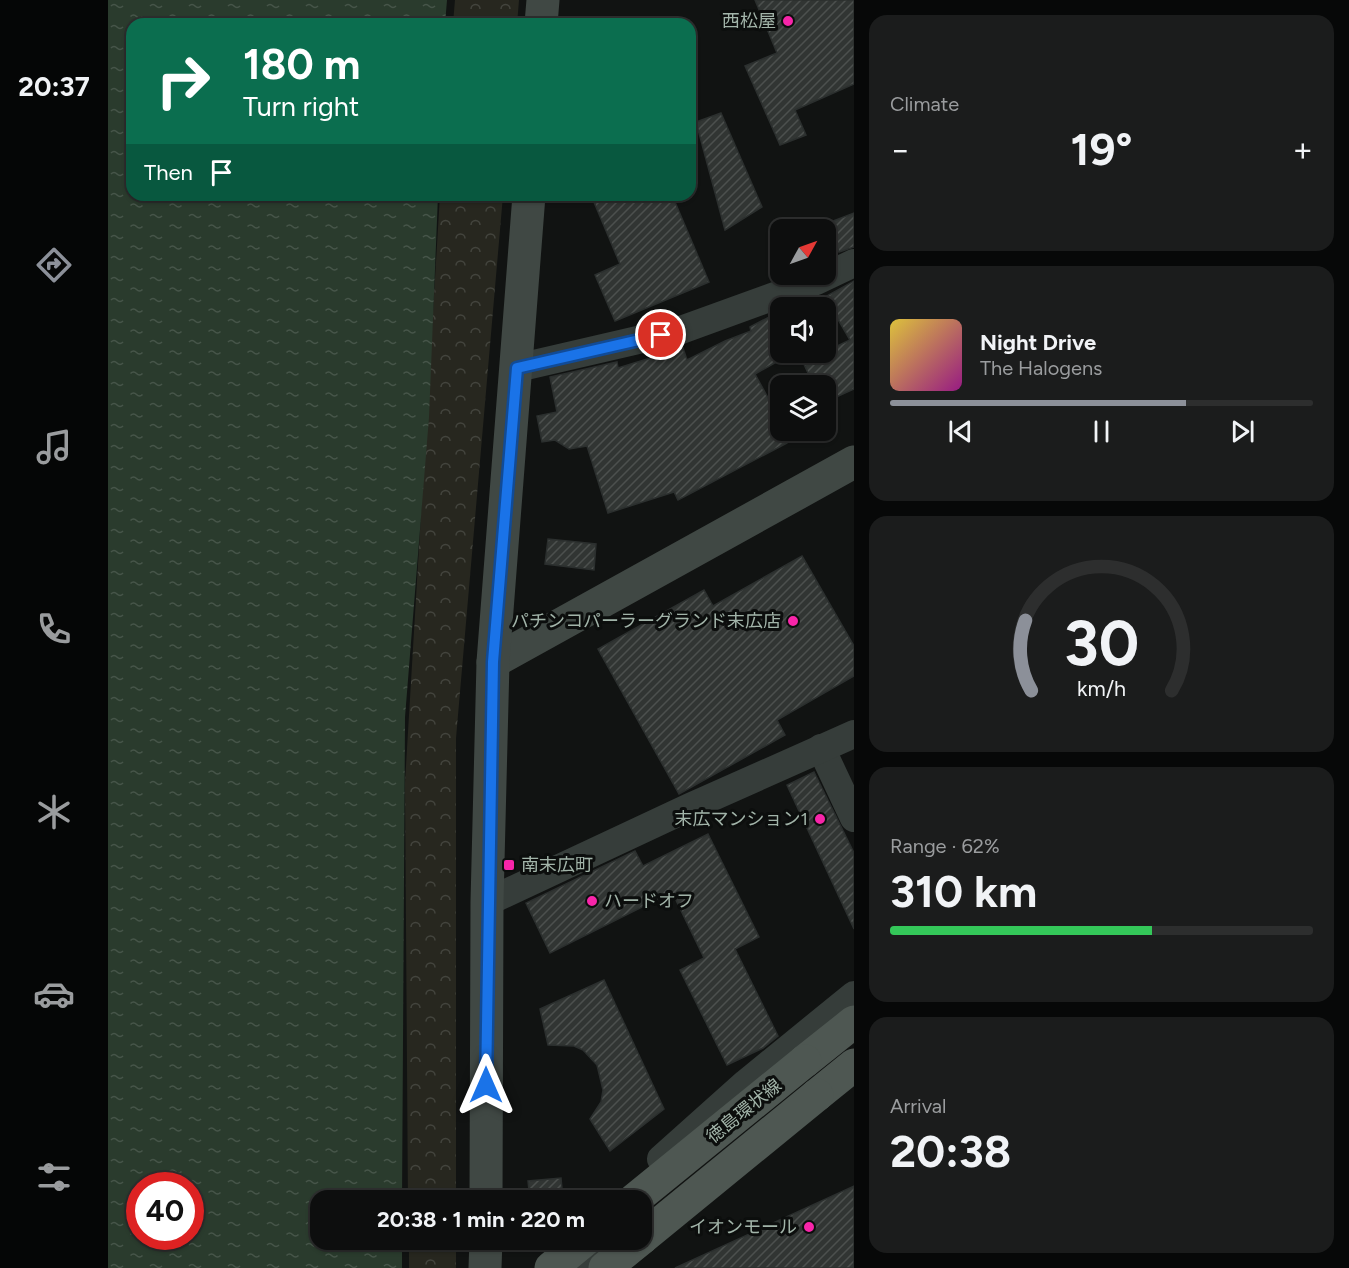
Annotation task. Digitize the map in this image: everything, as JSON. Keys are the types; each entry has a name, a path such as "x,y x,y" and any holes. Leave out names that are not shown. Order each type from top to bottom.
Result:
{"main road":[{"name":"徳島環状線","path":"646,1190 854,1022"},
{"name":"徳島環状線","path":"652,1229 854,1065"},
{"path":"552,1268 573,1250"},
{"name":"徳島環状線","path":"605,1268 626,1250"}],"street":[{"path":"542,18 543,0"},
{"path":"486,1190 487,902 493,662 529,201"},
{"path":"517,368 681,330 816,281 854,263"},
{"path":"493,662 854,462"},
{"path":"487,902 854,734"},
{"path":"821,748 854,818"},
{"path":"630,1190 746,1083 854,995"},
{"path":"652,1231 678,1214 854,1080"},
{"path":"746,1083 788,1130"},
{"path":"485,1268 486,1250"},
{"path":"552,1268 570,1250"},
{"path":"581,1268 613,1250"}],"green space":[{"path":"455,0 519,0 518,18 454,18"},
{"path":"440,201 502,201 456,738 456,1190 408,1190 405,783"},
{"path":"409,1250 456,1250 456,1268 409,1268"}],"water":[{"path":"108,0 447,0 446,18 126,18 126,201 438,201 429,417 405,717 402,1190 310,1190 310,1250 402,1250 402,1268 108,1268"}],"building":[{"path":"755,0 854,0 854,84 795,110 806,135 780,145 745,66 777,53"},
{"path":"721,113 762,207 725,230 696,122"},
{"path":"594,201 675,201 709,282 615,321 595,275 620,264"},
{"path":"854,213 854,247 839,252 836,244 836,220"},
{"path":"854,281 854,389 836,397 836,375 809,375 803,363 836,363 836,347 850,340 836,316 836,297 825,297"},
{"path":"770,317 770,363 775,363 755,374 770,402 770,441 787,441 787,443 678,500 674,492 608,513 587,446 569,449 555,440 542,442 537,416 557,412 550,377 617,362 618,368 683,348 687,360 751,331 750,327"},
{"path":"548,539 596,544 594,570 545,564"},
{"path":"802,556 854,646 854,676 777,720 785,735 679,794 598,649 704,590 713,606"},
{"name":"末広マンション1","path":"814,772 854,853 854,929 787,785"},
{"path":"708,834 759,937 735,949 778,1036 763,1048 727,1065 680,970 704,958 672,892 550,953 526,903 635,851 643,866"},
{"path":"604,980 664,1109 610,1151 590,1119 601,1102 603,1090 597,1065 583,1050 574,1046 548,1045 540,1009"},
{"path":"561,1178 562,1190 529,1190 528,1181"},
{"name":"イオンモール","path":"854,1186 854,1268 675,1268"}],"place":[{"name":"西松屋","path":"788,21"},
{"name":"パチンコパーラーグランド末広店","path":"793,621"},
{"name":"末広マンション1","path":"820,819"},
{"name":"南末広町","path":"509,865"},
{"name":"ハードオフ","path":"592,901"},
{"name":"イオンモール","path":"809,1227"}],"route":[{"path":"486,1085 487,902 493,662 517,368 661,335"}]}
